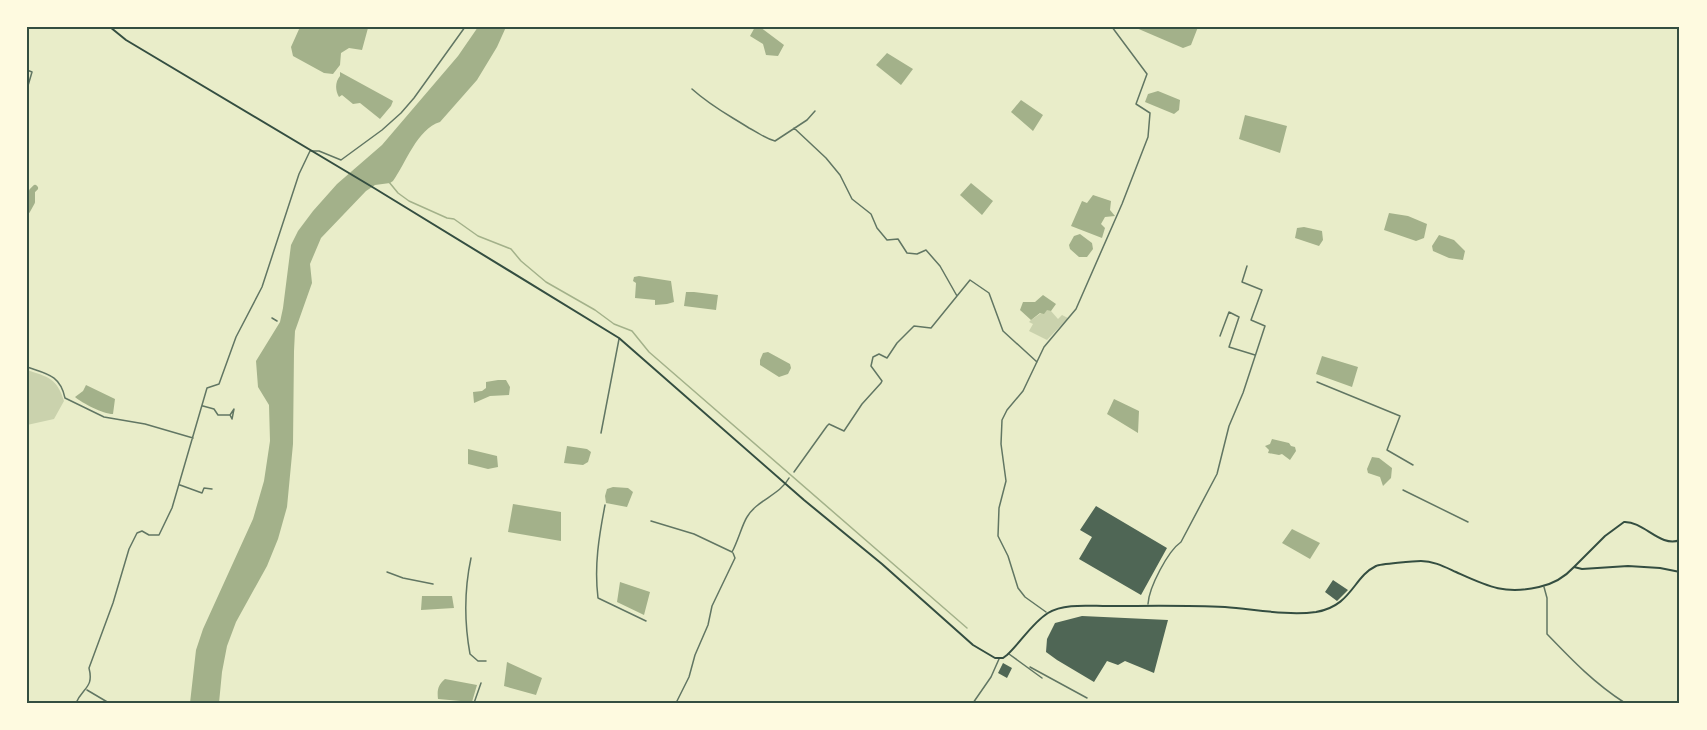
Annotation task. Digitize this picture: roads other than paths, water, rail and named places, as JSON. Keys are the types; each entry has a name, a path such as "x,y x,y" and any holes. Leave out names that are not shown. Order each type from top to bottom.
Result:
{"highway":[{"path":"110,27 126,40 619,338 973,645 990,657 999,659 1009,654 1047,613 1056,609 1148,605 1316,612 1331,608 1342,601 1370,570 1378,565 1420,561 1442,566 1484,584 1508,591 1544,586 1563,577 1605,536 1624,522 1635,523 1667,541 1680,540"},
{"path":"1574,567 1582,569 1639,566 1680,572"}],"street":[{"path":"76,703 91,679 88,668 113,603 129,549 138,532 157,536 160,534 172,508 194,439 207,388 219,384 236,337 262,287 299,174 310,151 319,151 341,160 382,130 414,98 465,27"},
{"path":"1047,613 1025,597 1018,588 1008,556 998,536 999,508 1006,481 1001,444 1002,420 1007,410 1023,391 1044,347 1076,309 1122,204 1150,128 1150,113 1136,104 1147,74 1112,27"},
{"path":"27,70 32,72 27,89"},
{"path":"692,89 723,114 751,128 765,139 775,141 807,120 815,111"},
{"path":"794,128 840,174 852,199 871,214 877,228 887,240 898,239 907,253 917,254 926,250 940,266 957,296"},
{"path":"1148,605 1149,595 1165,561 1174,547 1181,542 1216,474 1229,426 1265,326 1251,320 1262,290 1242,282 1247,266"},
{"path":"794,472 827,426 829,424 844,431 861,404 881,383 871,366 873,357 879,354 886,358 914,326 931,328 970,280 988,293 1003,331 1038,362"},
{"path":"1220,336 1229,312 1239,317 1229,347 1256,355"},
{"path":"272,318 277,321"},
{"path":"601,432 619,338"},
{"path":"27,368 53,376 62,386 65,398 104,417 145,424 194,439"},
{"path":"225,368 229,369"},
{"path":"1317,382 1400,416 1387,450 1413,465"},
{"path":"202,406 214,409 218,415 231,415"},
{"path":"732,552 747,517 789,478"},
{"path":"179,485 202,493 204,488 212,489"},
{"path":"1403,490 1468,522"},
{"path":"605,505 598,542 596,579 598,598 646,621"},
{"path":"651,520 694,534 732,552 735,558 712,606 708,625 694,655 689,677 676,703"},
{"path":"471,558 464,607 465,628 470,654 478,660 486,661"},
{"path":"387,572 403,578 434,584"},
{"path":"1544,586 1547,598 1547,634 1586,675 1625,703"},
{"path":"1009,654 1087,698"},
{"path":"973,703 991,677 999,659"},
{"path":"1030,667 1042,678"},
{"path":"474,703 481,683"},
{"path":"86,689 110,703"},
{"path":"437,702 442,703"}],"waterway":[{"path":"389,182 409,201 454,219 478,236 511,249 521,261 546,282 595,310 614,324 632,331 649,352 967,628"},
{"path":"27,211 32,202 32,191 35,188"}]}
